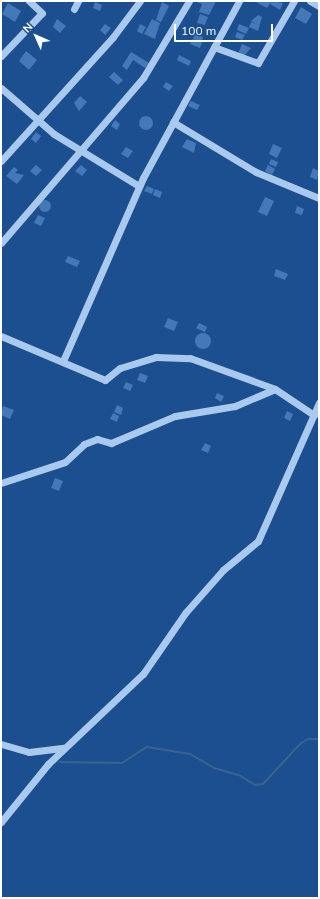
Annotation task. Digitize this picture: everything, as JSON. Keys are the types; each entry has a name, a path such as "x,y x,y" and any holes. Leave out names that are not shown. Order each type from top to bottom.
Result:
{"street":[{"path":"1,56 42,13 29,1"},
{"path":"74,8 78,1"},
{"path":"1,161 36,120 113,37 140,1"},
{"path":"1,243 144,78 189,1"},
{"path":"63,361 139,186 239,1"},
{"path":"214,48 258,63 294,1"},
{"path":"310,1 319,6"},
{"path":"1,88 36,120 80,151 139,186"},
{"path":"173,122 256,172 319,198"},
{"path":"1,336 105,380 120,368 156,357 190,358 275,389 314,414"},
{"path":"1,482 65,462 84,444 97,439 111,443 175,416 235,406 275,389"},
{"path":"1,822 64,748 114,706 144,674 186,612 223,570 258,541 319,403"},
{"path":"1,744 29,752 64,748"}],"building":[{"path":"194,1 216,1 209,15 199,12 202,4"},
{"path":"254,1 270,1 271,2 267,8"},
{"path":"272,1 283,3 280,10 270,4"},
{"path":"95,2 102,5 100,11 93,8"},
{"path":"162,2 169,6 161,22 156,20"},
{"path":"8,3 21,11 15,22 2,14"},
{"path":"301,7 312,14 306,24 295,18"},
{"path":"200,14 208,17 205,25 197,23"},
{"path":"258,15 262,17 258,31 249,27 251,22 255,24 251,21"},
{"path":"57,19 66,26 60,33 53,27"},
{"path":"152,19 160,23 155,39 144,34"},
{"path":"105,24 111,28 105,35 100,30"},
{"path":"140,24 146,27 142,34 137,31"},
{"path":"239,24 249,28 246,34 237,30"},
{"path":"237,32 245,35 242,40 235,37"},
{"path":"195,34 203,37 202,42 193,39"},
{"path":"192,39 202,42 200,48 190,44"},
{"path":"242,44 251,48 244,56 238,54"},
{"path":"26,51 37,60 29,70 19,61"},
{"path":"131,52 149,63 145,68 133,60 127,70 122,66"},
{"path":"179,55 191,61 189,66 177,60"},
{"path":"114,72 123,80 118,85 109,77"},
{"path":"166,82 173,86 169,91 163,87"},
{"path":"80,96 87,102 79,111 74,103"},
{"path":"191,101 200,105 197,110 188,106"},
{"path":"146,116 151,118 153,123 151,128 146,130 141,128 139,123 141,118"},
{"path":"115,120 120,124 117,130 111,126"},
{"path":"36,132 41,136 36,143 31,139"},
{"path":"187,139 196,143 194,153 182,147"},
{"path":"273,144 282,148 277,158 269,154"},
{"path":"126,147 133,151 128,158 121,154"},
{"path":"271,159 278,162 276,167 269,164"},
{"path":"36,165 42,170 36,176 30,171"},
{"path":"81,165 87,170 82,176 75,171"},
{"path":"268,165 275,169 272,175 265,171"},
{"path":"14,167 18,170 15,173 24,175 17,184 6,176"},
{"path":"313,168 319,171 317,180 310,177"},
{"path":"147,186 154,189 152,194 144,191"},
{"path":"155,189 162,192 160,198 153,195"},
{"path":"265,197 274,201 267,216 258,212"},
{"path":"43,200 47,200 51,206 47,212 43,212 39,208 39,204"},
{"path":"297,206 304,209 302,215 295,213"},
{"path":"38,215 45,218 41,226 34,223"},
{"path":"68,256 80,261 77,267 65,262"},
{"path":"276,269 288,274 285,280 274,276"},
{"path":"168,318 178,322 174,331 164,327"},
{"path":"199,323 207,327 205,332 196,328"},
{"path":"203,333 210,338 211,341 206,348 203,349 196,344 195,341 200,334"},
{"path":"140,373 148,376 145,383 137,380"},
{"path":"126,382 133,385 130,391 123,388"},
{"path":"217,393 224,396 221,402 215,398"},
{"path":"117,405 123,408 121,415 114,412"},
{"path":"3,406 14,410 10,419 1,415"},
{"path":"287,411 293,414 290,421 284,418"},
{"path":"113,413 119,416 117,422 110,419"},
{"path":"205,443 211,446 208,453 201,450"},
{"path":"55,478 63,481 59,491 51,488"}],"waterway":[{"path":"60,762 122,763 147,747 190,754 214,768 239,775 255,785 263,784 300,744 308,739 319,739"}]}
